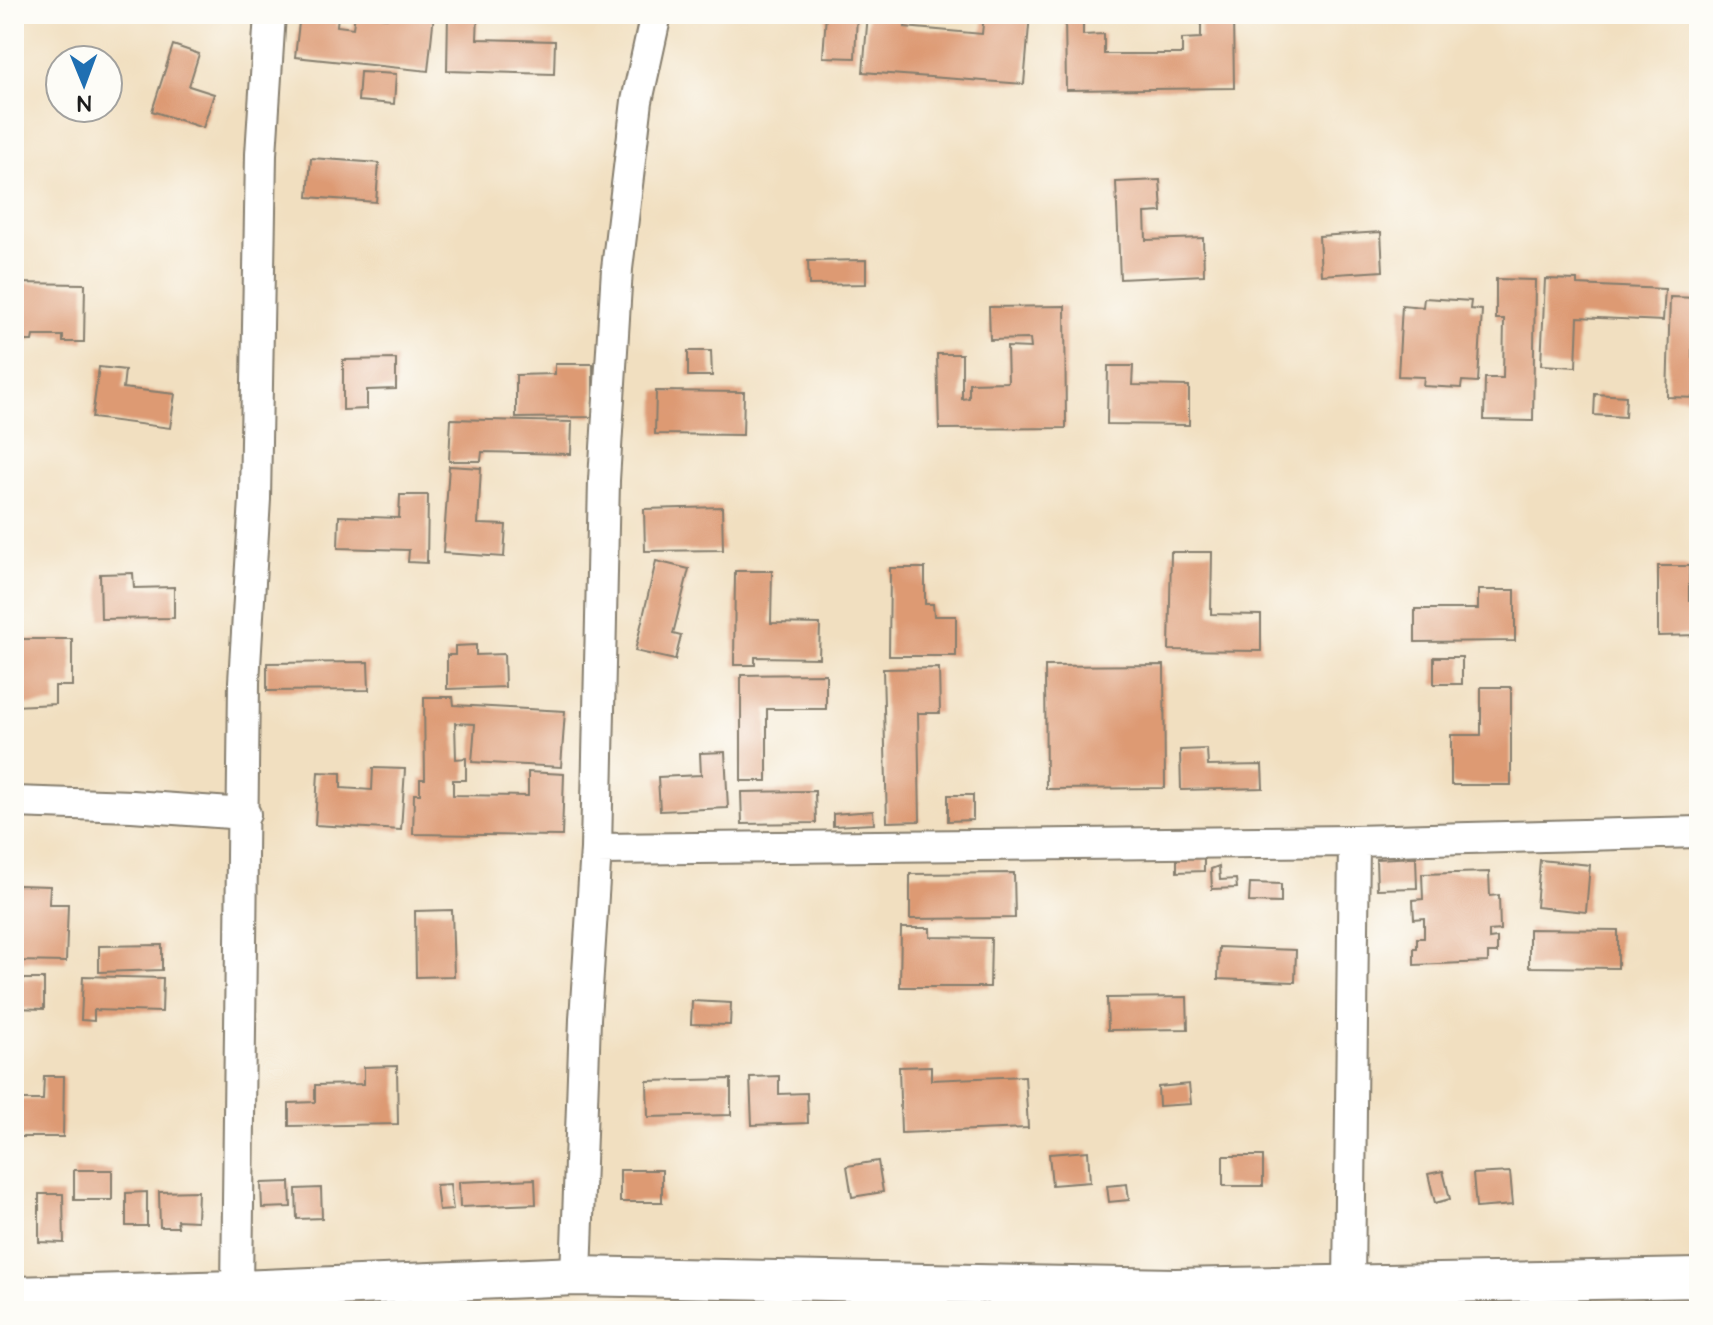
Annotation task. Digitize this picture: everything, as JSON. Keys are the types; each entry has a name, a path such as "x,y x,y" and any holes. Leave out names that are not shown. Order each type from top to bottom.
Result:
{"main road":[{"path":"14,1296 576,1276 1176,1299 1349,1285 1699,1278"}],"street":[{"path":"237,1290 245,814 244,682 255,499 261,154 270,14"},
{"path":"576,1276 585,1019 596,849 604,480 617,269 637,101 656,14"},
{"path":"14,802 245,814"},
{"path":"596,849 1354,841 1699,832"},
{"path":"1349,1285 1354,841"}],"building":[{"path":"300,14 338,14 337,26 353,28 355,14 387,18 388,14 434,14 428,71 295,57"},
{"path":"448,14 478,14 477,39 555,41 554,74 447,71"},
{"path":"826,14 857,14 855,58 823,57"},
{"path":"868,14 907,14 905,27 982,34 984,14 1030,14 1024,84 863,72"},
{"path":"1065,14 1083,14 1083,35 1104,34 1104,54 1182,54 1182,39 1201,38 1201,14 1233,14 1234,88 1066,90"},
{"path":"173,45 199,54 189,86 214,94 203,128 152,111"},
{"path":"360,72 396,74 394,104 358,101"},
{"path":"311,158 379,163 376,202 308,197"},
{"path":"1160,180 1162,212 1145,213 1146,240 1203,238 1204,275 1120,279 1116,182"},
{"path":"1381,232 1383,271 1321,275 1319,236"},
{"path":"866,260 866,284 809,285 808,261"},
{"path":"1496,279 1535,280 1533,421 1484,420 1485,378 1503,378 1504,319 1496,319"},
{"path":"1545,279 1577,280 1577,285 1665,289 1663,321 1578,317 1576,367 1541,365"},
{"path":"14,283 85,284 84,342 63,342 63,336 33,336 32,341 14,341"},
{"path":"1670,297 1699,298 1699,349 1692,349 1692,358 1699,358 1699,398 1667,397"},
{"path":"1424,298 1471,301 1470,309 1482,310 1478,382 1462,381 1461,388 1423,386 1424,377 1398,376 1402,305 1423,307"},
{"path":"1065,306 1066,428 939,429 937,354 962,354 962,399 969,398 969,383 1008,382 1007,347 1031,348 1030,339 990,340 989,307"},
{"path":"688,351 711,351 712,376 688,376"},
{"path":"396,359 396,389 367,390 367,409 343,410 343,360"},
{"path":"555,364 593,364 593,417 516,418 516,375 555,374"},
{"path":"1108,366 1133,366 1132,385 1189,386 1189,425 1107,424"},
{"path":"99,367 125,370 123,388 175,394 170,428 92,418"},
{"path":"656,391 744,392 743,435 655,434"},
{"path":"1595,394 1626,396 1625,417 1594,415"},
{"path":"451,419 572,422 571,454 482,452 481,461 449,461"},
{"path":"449,466 481,468 478,524 506,525 504,557 443,553"},
{"path":"400,495 428,495 427,563 408,562 409,550 338,548 339,516 399,518"},
{"path":"722,507 723,550 645,551 644,509"},
{"path":"1171,552 1212,552 1211,614 1261,615 1261,651 1169,650"},
{"path":"656,561 689,569 673,634 681,636 675,660 635,651"},
{"path":"1658,566 1689,566 1689,600 1699,600 1699,635 1658,636"},
{"path":"890,568 925,568 925,604 933,604 934,616 956,616 956,656 889,656"},
{"path":"735,571 772,571 771,623 820,624 819,658 755,657 755,665 734,665"},
{"path":"133,573 134,588 174,587 174,618 101,619 100,574"},
{"path":"1478,590 1515,590 1515,641 1415,642 1415,609 1478,609"},
{"path":"14,639 72,639 72,686 55,686 55,704 14,706"},
{"path":"476,645 476,655 504,654 505,687 447,689 447,655 455,655 455,646"},
{"path":"1434,657 1462,657 1462,684 1434,684"},
{"path":"368,662 369,690 267,691 267,663"},
{"path":"1164,665 1165,788 1046,789 1045,666"},
{"path":"939,668 940,713 918,713 920,821 887,822 883,669"},
{"path":"826,674 826,709 767,709 767,781 741,781 741,675"},
{"path":"1481,687 1511,687 1511,785 1451,785 1451,735 1481,735"},
{"path":"424,697 453,697 454,705 565,711 561,767 472,762 475,724 455,723 456,759 466,758 466,780 453,780 453,795 528,796 528,772 564,774 562,836 413,834 414,794 420,794 420,779 425,779"},
{"path":"1207,749 1208,766 1262,765 1263,788 1181,790 1180,750"},
{"path":"725,752 728,808 660,811 658,777 701,775 700,753"},
{"path":"373,768 405,769 401,830 315,825 318,772 341,773 341,788 372,790"},
{"path":"815,791 816,823 742,824 741,792"},
{"path":"948,795 973,795 973,820 948,821"},
{"path":"873,811 874,824 833,826 833,814"},
{"path":"1204,850 1204,871 1177,872 1177,851"},
{"path":"1416,857 1417,888 1377,889 1376,859"},
{"path":"1540,860 1590,865 1586,912 1536,907"},
{"path":"1219,866 1220,880 1236,879 1237,888 1212,889 1211,869"},
{"path":"1489,872 1490,896 1499,895 1500,930 1489,931 1489,939 1497,938 1497,953 1488,953 1488,962 1414,965 1417,938 1424,938 1424,918 1414,919 1413,900 1423,899 1422,874"},
{"path":"1014,873 1015,918 910,919 910,874"},
{"path":"1250,883 1281,884 1281,903 1249,902"},
{"path":"17,885 50,886 49,904 68,904 66,962 14,961"},
{"path":"452,910 454,976 416,977 415,911"},
{"path":"901,928 930,928 930,937 991,938 990,987 900,987"},
{"path":"1529,929 1618,930 1618,968 1529,967"},
{"path":"162,945 162,970 99,972 99,946"},
{"path":"1219,947 1296,950 1295,982 1218,979"},
{"path":"83,976 163,978 162,1012 94,1010 94,1021 81,1020"},
{"path":"14,979 44,979 44,1009 14,1008"},
{"path":"1187,997 1188,1029 1108,1030 1107,998"},
{"path":"692,1001 731,1003 730,1025 691,1024"},
{"path":"397,1066 398,1124 289,1126 289,1103 315,1102 315,1085 364,1084 364,1067"},
{"path":"931,1066 931,1080 1025,1076 1028,1128 901,1133 899,1067"},
{"path":"44,1076 64,1076 63,1137 14,1137 14,1100 43,1100"},
{"path":"779,1076 779,1094 807,1093 808,1123 752,1125 750,1077"},
{"path":"731,1079 731,1115 648,1117 647,1081"},
{"path":"1189,1084 1191,1104 1159,1106 1158,1087"},
{"path":"1088,1151 1090,1182 1052,1185 1049,1154"},
{"path":"1223,1156 1263,1156 1263,1186 1223,1186"},
{"path":"878,1161 883,1192 852,1197 847,1166"},
{"path":"74,1170 112,1170 112,1200 74,1200"},
{"path":"620,1170 662,1170 662,1202 620,1202"},
{"path":"1443,1171 1450,1199 1435,1203 1428,1174"},
{"path":"1510,1172 1513,1205 1476,1208 1473,1174"},
{"path":"535,1179 536,1204 460,1207 459,1182"},
{"path":"290,1182 291,1207 262,1208 261,1183"},
{"path":"450,1184 453,1210 439,1211 436,1185"},
{"path":"1127,1184 1129,1200 1109,1202 1107,1186"},
{"path":"321,1188 322,1218 297,1219 296,1189"},
{"path":"198,1191 197,1221 177,1220 178,1227 160,1227 159,1192"},
{"path":"147,1192 147,1226 126,1226 126,1193"},
{"path":"39,1194 63,1194 64,1243 39,1242"}]}
